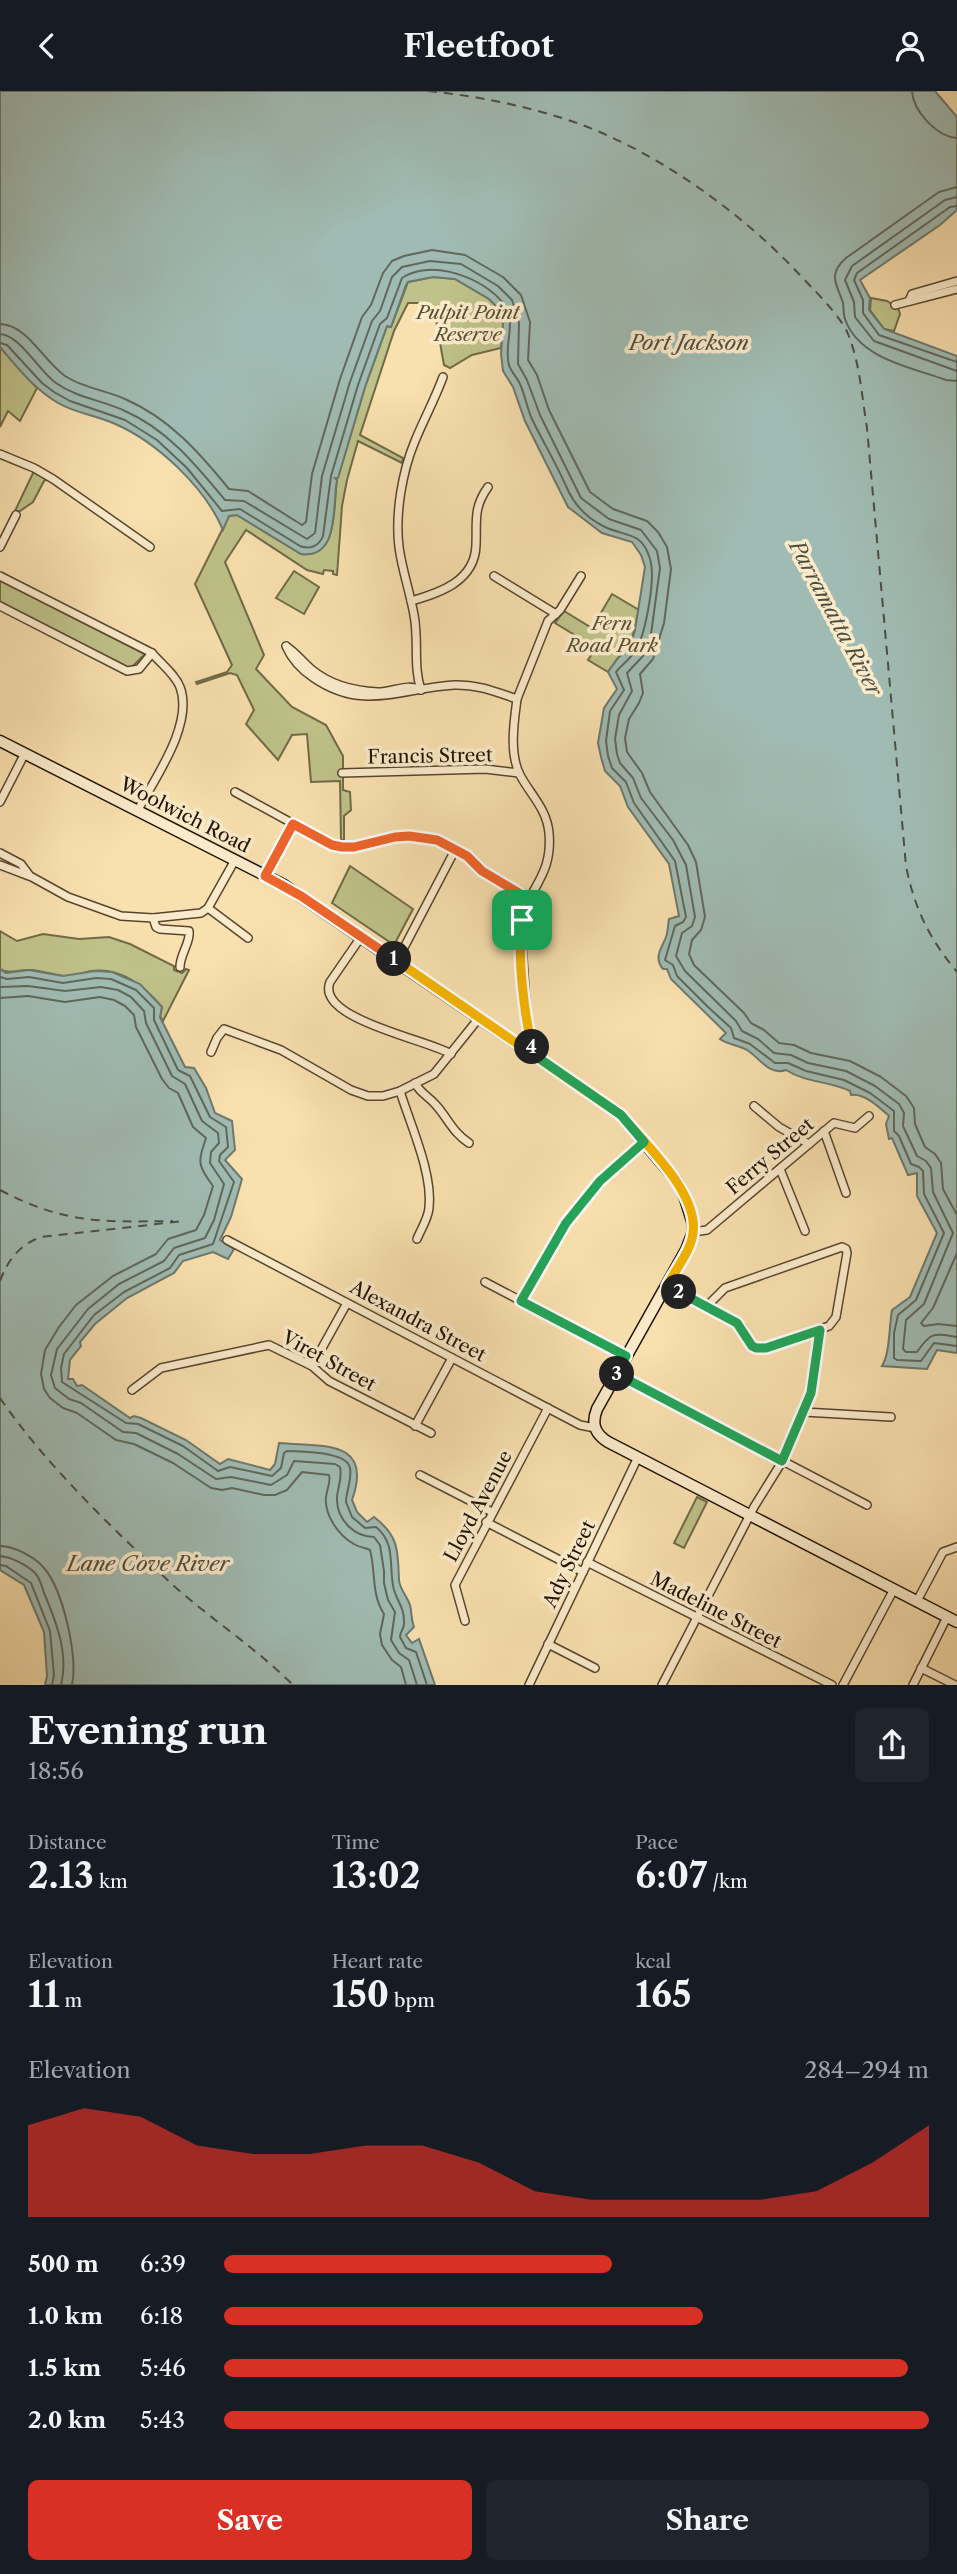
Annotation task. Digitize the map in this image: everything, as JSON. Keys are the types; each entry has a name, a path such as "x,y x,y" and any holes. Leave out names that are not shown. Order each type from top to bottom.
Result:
{"street":[{"path":"909,301 912,294 957,281"},
{"path":"895,305 957,289"},
{"path":"421,690 418,679 418,642 399,546 401,501 414,444 443,377"},
{"path":"0,453 53,479 150,547"},
{"path":"411,601 441,592 463,578 474,558 479,500 488,487"},
{"path":"0,547 16,515"},
{"path":"0,576 152,653 170,671 181,692 181,727 138,810"},
{"path":"494,576 556,614"},
{"path":"533,1054 526,1016 521,949 522,920 523,910 548,864 549,834 548,821 519,773 514,739 517,699 548,621 556,614 581,576"},
{"path":"0,606 127,671 139,669 152,653"},
{"path":"421,690 413,686 380,692 342,686 312,670 286,646 304,671 326,685 355,695 380,698 455,685 482,686 517,699"},
{"name":"Woolwich Road","path":"0,741 301,896 621,1115 676,1180 691,1213 693,1232"},
{"path":"0,801 25,753"},
{"name":"Francis Street","path":"342,773 485,769 519,773"},
{"path":"235,792 332,845 354,847 378,840 409,836 437,840 467,856 482,871 519,893 517,910 518,917 522,920"},
{"path":"265,876 293,824"},
{"path":"397,961 456,849"},
{"path":"0,853 20,864 30,876"},
{"path":"0,865 103,910 128,918 153,918 194,915 208,908 235,860"},
{"path":"208,908 248,939"},
{"path":"153,918 156,927 160,929 189,931 180,967"},
{"path":"361,937 330,982 330,998 347,1012 377,1027 451,1054"},
{"path":"211,1052 216,1038 224,1030 281,1050 351,1090 368,1096 383,1096 400,1091 434,1074 479,1018"},
{"path":"415,1083 420,1091 437,1105 452,1131 469,1143"},
{"path":"400,1091 428,1192 429,1211 417,1238"},
{"path":"754,1106 779,1127 809,1144"},
{"name":"Ferry Street","path":"693,1232 707,1230 836,1122 858,1127 869,1116"},
{"path":"824,1131 846,1193"},
{"path":"521,1301 566,1223 600,1181 644,1142"},
{"path":"779,1168 805,1230"},
{"path":"595,1428 597,1409 690,1244 693,1232"},
{"name":"Alexandra Street","path":"227,1240 580,1425 595,1428 601,1438 952,1619"},
{"path":"667,1286 706,1307 737,1323 752,1346 766,1348 829,1326 836,1317 847,1253 842,1247 724,1288 706,1307"},
{"path":"485,1282 626,1356"},
{"path":"312,1366 347,1303"},
{"path":"662,1685 751,1514 782,1461 804,1412 811,1393 820,1330"},
{"name":"Viret Street","path":"132,1390 161,1368 269,1345 312,1366 330,1381 431,1433"},
{"path":"415,1426 452,1358"},
{"path":"616,1374 867,1505"},
{"name":"Lloyd Avenue","path":"466,1621 455,1585 548,1408"},
{"path":"804,1412 891,1417"},
{"name":"Ady Street","path":"529,1685 638,1457"},
{"path":"420,1475 492,1512"},
{"path":"486,1522 583,1572"},
{"path":"917,1601 943,1552 957,1547"},
{"name":"Madeline Street","path":"587,1562 832,1685"},
{"path":"843,1685 894,1589"},
{"path":"913,1685 952,1619"},
{"path":"548,1644 595,1668"},
{"path":"922,1668 955,1685"}],"green space":[{"name":"Pulpit Point Reserve","path":"433,277 455,279 489,299 497,307 503,324 501,348 472,355 450,368 444,365 434,309 422,303 408,303 394,331 360,435 403,458 402,463 358,441 342,506 337,575 333,574 333,571 324,570 323,574 307,570 246,530 225,562 264,655 256,669 292,707 326,725 343,756 343,790 350,792 351,810 344,816 344,840 341,840 340,781 311,782 307,734 292,735 278,760 246,724 254,710 237,675 230,673 197,684 196,682 227,672 232,665 195,584 229,516 237,515 301,554 313,553 322,548 332,529 337,480 335,478 338,477 387,326 391,327 408,282"},
{"path":"871,298 887,301 898,308 900,314 894,331 884,329 870,310"},
{"path":"0,347 37,388 20,421 8,411 0,427"},
{"path":"34,471 48,479 44,481 33,502 20,511 15,511"},
{"path":"294,571 319,587 304,614 276,598"},
{"path":"0,581 145,654 130,669 0,603"},
{"name":"Fern Road Park","path":"612,594 639,610 630,647 608,672 588,660 596,648 555,623 564,611 592,628"},
{"path":"350,866 413,909 394,945 332,903"},
{"path":"0,931 17,941 43,934 79,939 109,937 130,944 174,966 174,970 182,973 186,969 189,970 163,1021 160,1016 162,1007 140,985 122,975 91,971 64,976 32,970 11,972 0,969"},
{"path":"697,1497 707,1502 684,1548 674,1543"}],"water":[{"name":"Port Jackson","path":"0,91 935,91 957,117 957,210 940,225 860,280 870,298 869,310 884,329 957,356 957,1353 937,1350 927,1369 882,1366 888,1347 892,1310 910,1297 937,1233 917,1196 917,1173 908,1175 892,1138 889,1139 886,1124 889,1116 866,1098 851,1095 850,1091 786,1070 775,1071 747,1050 726,1043 720,1039 726,1033 671,979 667,969 660,965 659,953 667,935 669,919 679,916 669,864 628,807 620,786 605,771 598,743 604,708 617,689 608,672 630,647 645,567 632,542 602,533 568,507 525,421 513,387 503,371 503,324 497,307 489,299 455,279 433,277 408,282 391,327 387,326 365,387 338,478 335,478 337,480 332,529 322,548 314,553 301,554 237,515 229,516 223,530 192,482 162,453 129,431 106,420 78,412 49,397 26,377 0,347"},
{"name":"Lane Cove River","path":"0,969 6,973 29,970 63,976 95,971 112,972 140,984 162,1007 160,1017 185,1067 194,1068 206,1088 215,1113 232,1121 235,1150 225,1160 242,1179 231,1217 220,1240 234,1249 228,1259 213,1252 183,1261 174,1273 127,1298 95,1324 80,1342 81,1346 70,1360 68,1379 73,1379 77,1386 82,1385 130,1418 141,1418 186,1440 220,1464 228,1459 270,1470 275,1464 279,1443 326,1446 350,1456 356,1465 357,1480 352,1500 357,1512 367,1522 374,1517 393,1538 400,1584 410,1605 414,1627 406,1635 412,1643 419,1639 435,1685 45,1685 47,1676 44,1632 24,1585 0,1570"}],"ferry route":[{"path":"428,91 502,102 556,116 604,134 665,166 723,205 750,227 811,286 844,327 855,357 867,428 906,866 924,923 957,972"},
{"path":"0,1190 44,1209 84,1219 173,1221"},
{"path":"0,1281 15,1254 26,1244 41,1237 184,1221"},
{"path":"0,1398 59,1472 128,1543 203,1611 293,1685"}],"route":[{"path":"522,920 519,919 517,910 519,893 482,871 467,856 437,840 421,837 395,837 354,847 342,847 332,845 293,824 265,876 301,896 533,1054 621,1115 644,1142 676,1180 691,1213 693,1232 690,1244 667,1286 737,1323 756,1348 766,1348 820,1330 811,1393 782,1461 616,1374 626,1356 521,1301 566,1223 600,1181 644,1142 637,1134 621,1115 613,1110 533,1054 526,1016 521,949 522,920"}],"water label":[{"name":"Parramatta River","path":"836,618"}]}
